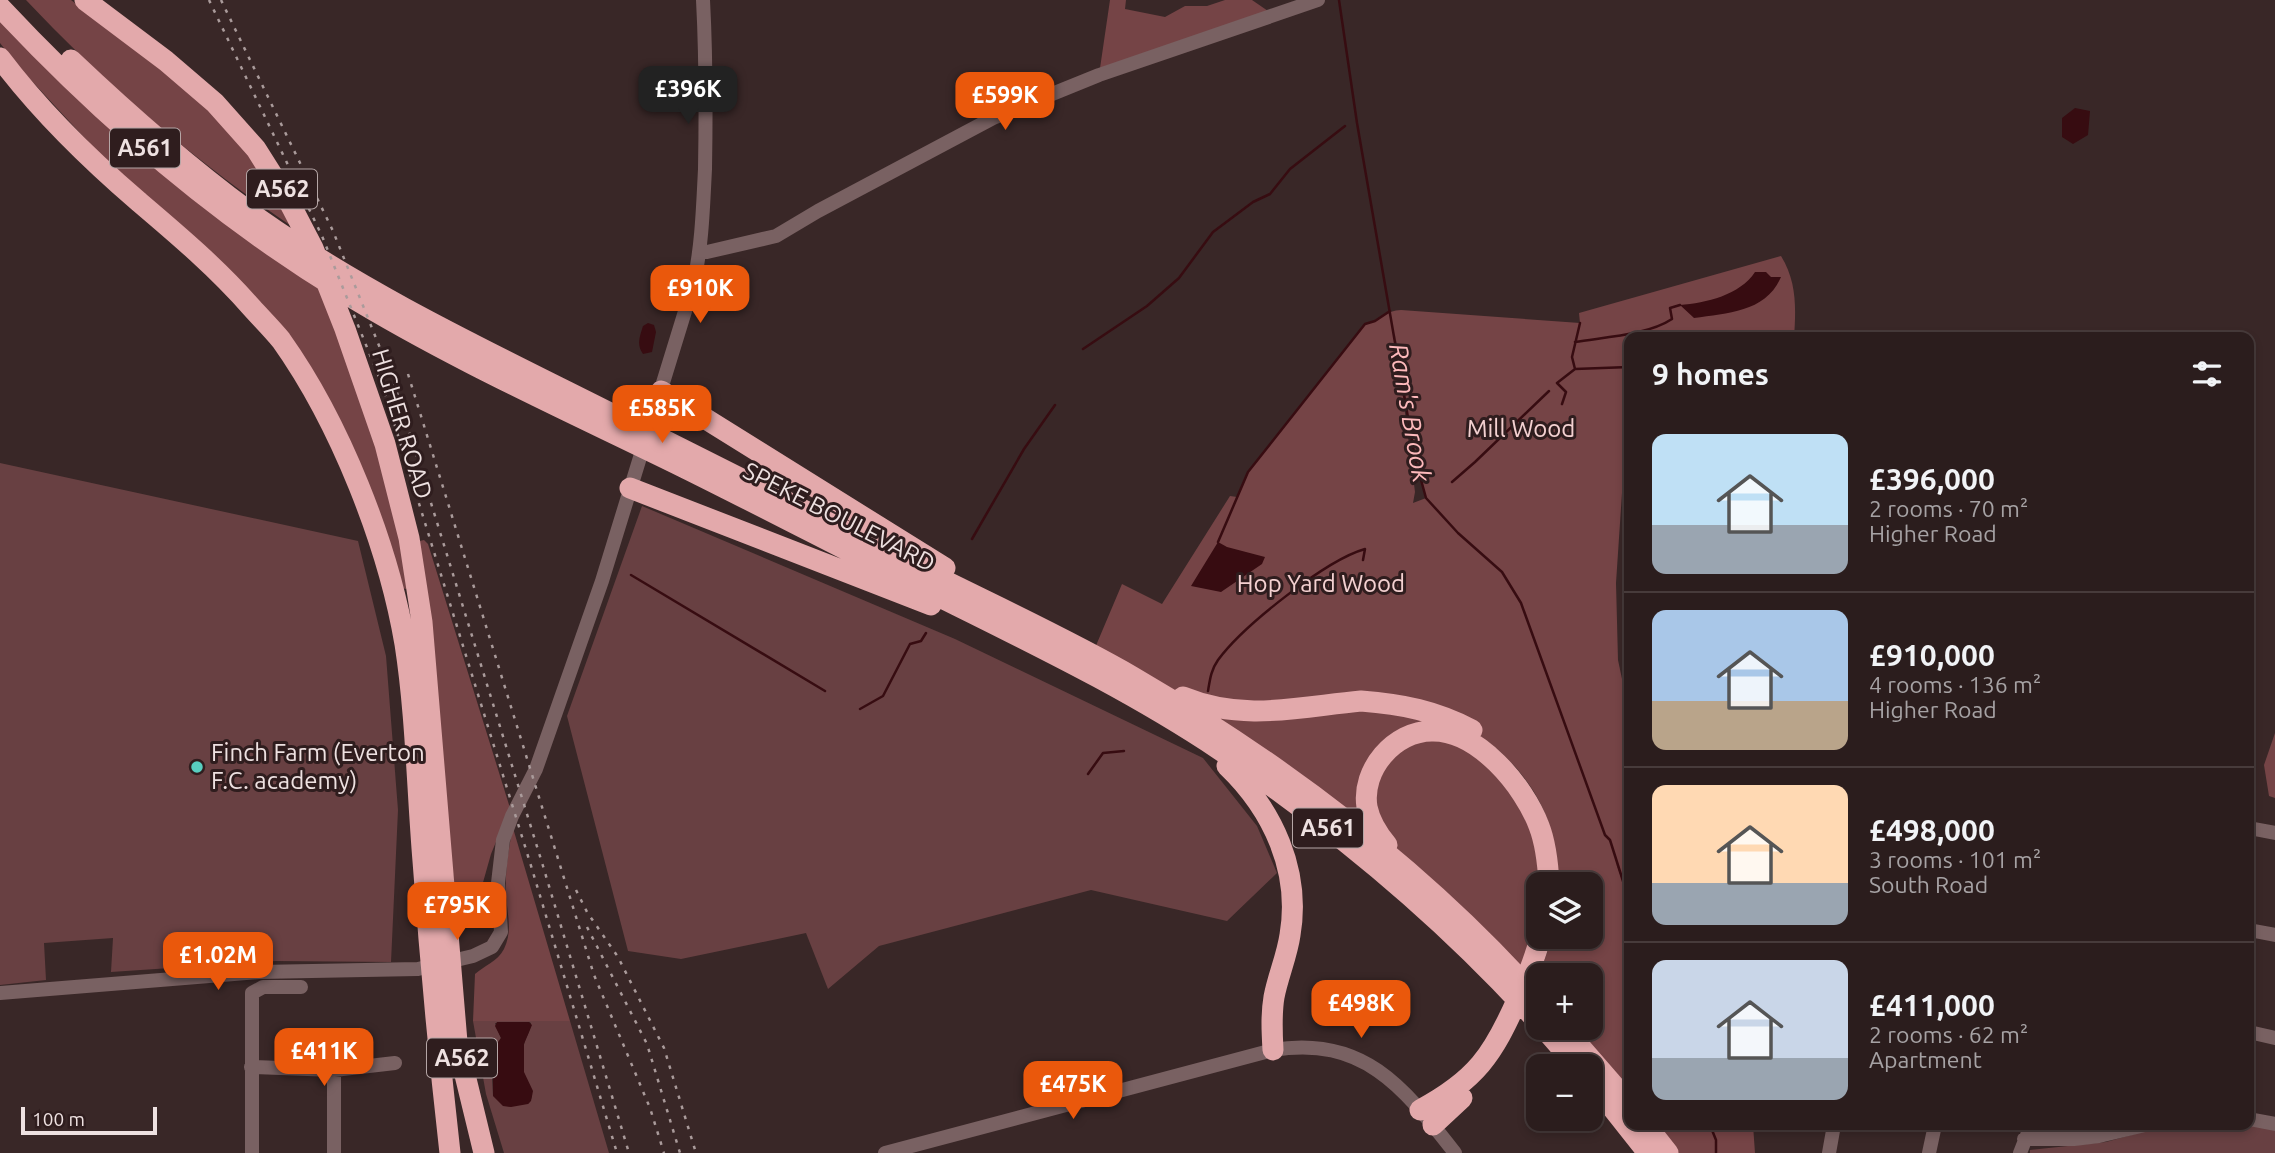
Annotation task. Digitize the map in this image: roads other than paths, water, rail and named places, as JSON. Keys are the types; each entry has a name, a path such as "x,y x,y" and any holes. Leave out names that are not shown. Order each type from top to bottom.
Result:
{"highway":[{"name":"SPEKE BOULEVARD","path":"14,0 52,42 109,96 198,171 260,219 298,244 373,291 609,422 1052,635 1132,677 1233,739 1360,832 1438,898 1539,958"},
{"name":"HIGHER ROAD","path":"85,0 205,94 256,149 300,220 313,248 345,329 385,444 409,538 422,622 450,1153"},
{"name":"SPEKE BOULEVARD","path":"0,7 94,102 179,177 307,269 474,365 609,422"},
{"name":"HIGHER ROAD","path":"0,58 74,142 136,200 194,248 272,330 312,391 341,444 361,491 379,545 405,644 441,964 484,1153"},
{"path":"661,391 1052,635"},
{"name":"SPEKE BOULEVARD","path":"692,463 1089,672 1219,749 1355,849 1476,957 1526,1009"},
{"path":"630,488 1031,642"},
{"path":"1089,672 1224,763 1255,797 1277,835 1287,860 1292,883 1293,908 1286,958 1274,997 1271,1023 1273,1050"},
{"path":"1132,677 1201,705 1231,711 1278,710 1362,701 1405,705 1450,719 1486,738 1528,783 1547,818 1553,836 1558,872"},
{"path":"1526,948 1378,833 1367,807 1368,780 1376,764 1399,741 1414,734 1446,732 1467,740 1503,769 1530,806 1545,849 1548,872"},
{"path":"1427,1118 1472,1075 1508,1034 1539,958"},
{"path":"1554,1040 1567,1054"},
{"path":"1574,1040 1624,1097"},
{"path":"1603,1096 1624,1123"},
{"path":"1630,1130 1648,1153"},
{"path":"1650,1130 1668,1153"}],"street":[{"path":"0,993 259,972 413,970 473,956 492,947 500,937 499,866 503,840 536,769 602,581 695,282 703,209 707,69 703,0"},
{"path":"700,251 707,252 776,236 830,204 993,118 1099,75 1318,0"},
{"path":"2254,829 2275,833"},
{"path":"2254,931 2275,935"},
{"path":"252,1153 252,993 263,987 301,987"},
{"path":"2254,1033 2275,1038"},
{"path":"885,1153 1273,1050 1309,1046 1352,1055 1381,1072 1427,1118 1455,1153"},
{"path":"251,1067 334,1070 395,1063"},
{"path":"334,1070 334,1153"},
{"path":"2254,1120 2275,1124"},
{"path":"1829,1153 1833,1130"},
{"path":"1929,1153 1934,1130"},
{"path":"2022,1146 2087,1138 2123,1130"}],"waterway":[{"name":"Ram's Brook","path":"1339,0 1357,123 1415,458 1426,498 1458,533 1502,572 1521,603 1624,884"},
{"path":"1083,349 1147,306 1179,278 1213,232 1253,202 1270,194 1290,169 1345,126"},
{"path":"1638,332 1672,319 1670,308 1680,305"},
{"path":"1218,542 1248,472 1365,324 1390,311"},
{"path":"1575,369 1572,357 1580,323"},
{"path":"1575,342 1624,335"},
{"path":"1562,404 1566,392 1557,383 1575,369 1624,367"},
{"path":"1452,482 1549,391"},
{"path":"972,539 1024,449 1055,405"},
{"path":"1208,691 1212,671 1218,660 1265,613 1329,566 1365,549 1363,560"},
{"path":"631,575 825,691"},
{"path":"860,709 883,696 910,644 921,641 926,633"},
{"path":"1088,774 1103,753 1124,751"},
{"name":"Ram's Brook","path":"1712,1130 1716,1140 1716,1153"}],"railway":[{"path":"209,0 322,236 383,387 617,1153"},
{"path":"221,0 333,231 394,383 629,1153"},
{"path":"408,374 594,975 650,1108 664,1153"},
{"path":"576,890 587,912 618,957 664,1048 696,1153"},
{"path":"587,927 647,1044 680,1153"}],"place":[{"name":"Finch Farm (Everton F.C. academy)","path":"197,767"}],"park label":[{"name":"Mill Wood","path":"1521,429"},
{"name":"Hop Yard Wood","path":"1321,584"}]}
